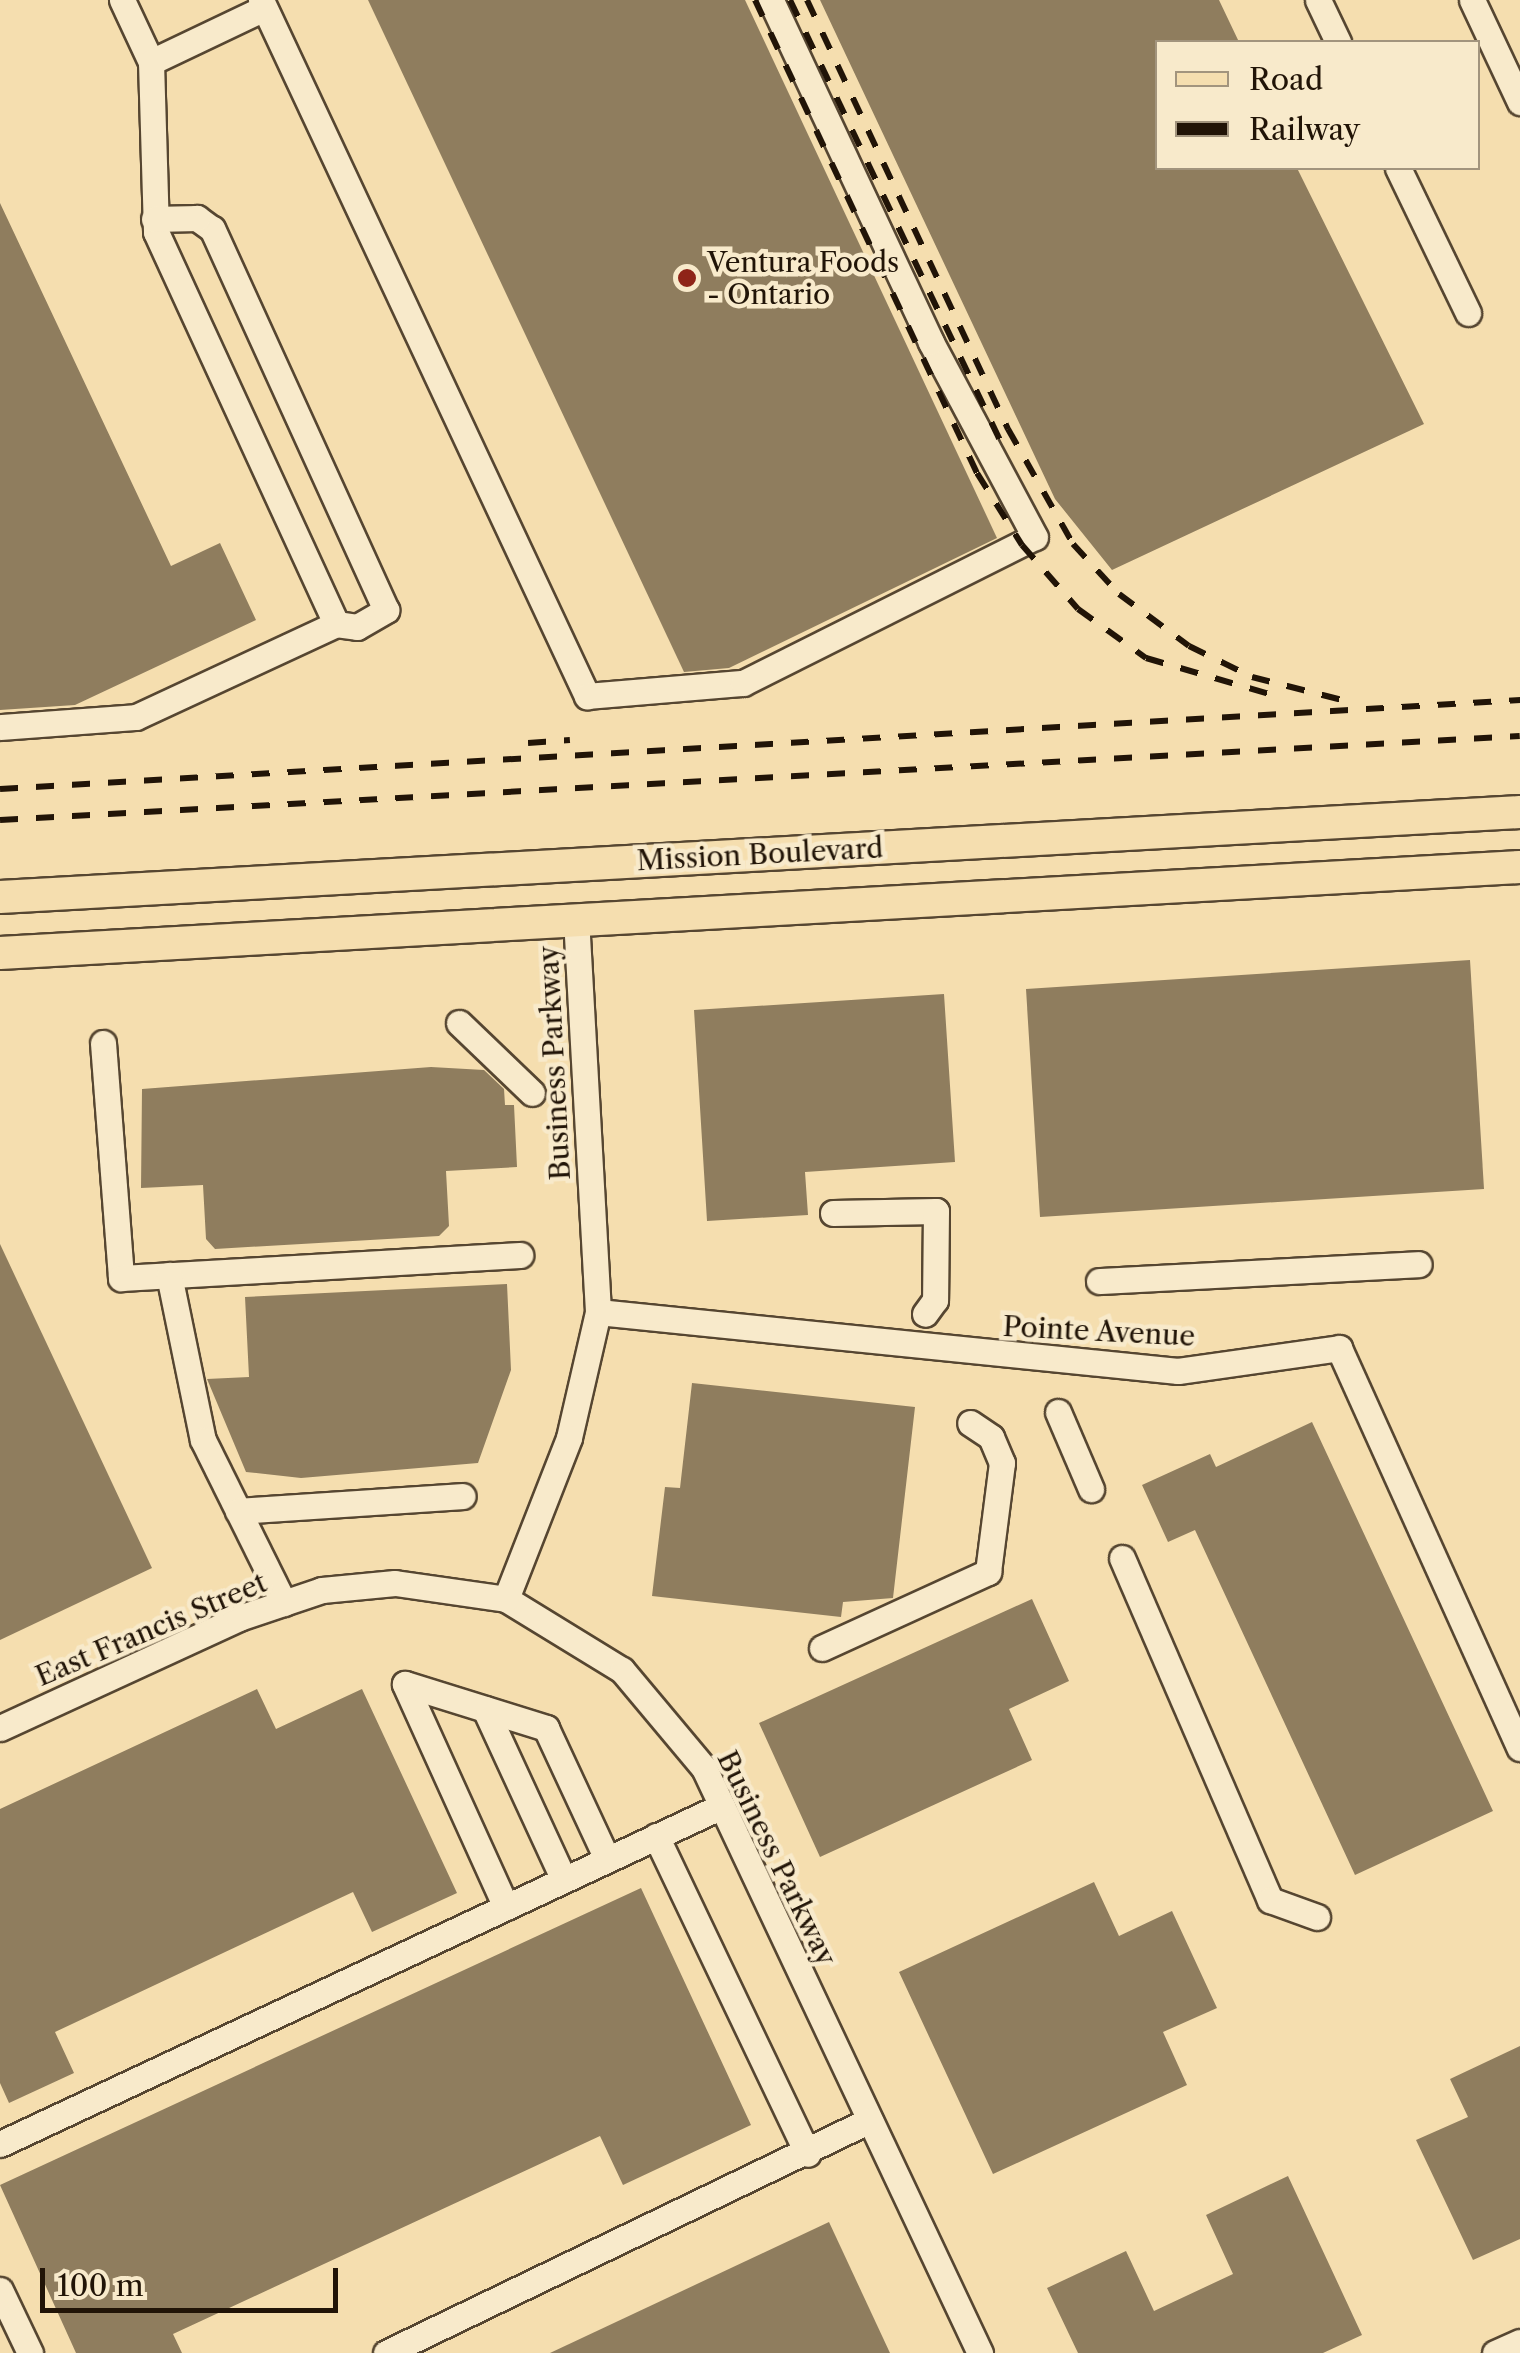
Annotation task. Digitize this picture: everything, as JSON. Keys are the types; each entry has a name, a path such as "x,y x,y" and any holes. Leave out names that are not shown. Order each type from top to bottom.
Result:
{"main road":[{"name":"Mission Boulevard","path":"0,897 1520,812"},
{"name":"Mission Boulevard","path":"0,953 1520,868"}],"street":[{"path":"122,0 151,62 159,129 154,219 336,624"},
{"path":"151,62 262,4 587,696 743,683 1035,538 931,342 771,0"},
{"path":"1318,0 1337,40"},
{"path":"1472,0 1520,102"},
{"path":"1399,170 1468,312"},
{"path":"0,727 136,717 336,624 378,618 385,599 207,220 154,219"},
{"name":"Business Parkway","path":"576,918 598,1312 569,1438 506,1599 622,1670 704,1768 980,2353"},
{"path":"458,1022 532,1093"},
{"path":"103,1043 121,1278 520,1256"},
{"path":"832,1214 936,1211 936,1300 925,1314"},
{"path":"1099,1281 1418,1264"},
{"path":"169,1275 204,1440 284,1603"},
{"name":"Pointe Avenue","path":"598,1312 1178,1371 1339,1348 1520,1748"},
{"path":"1058,1412 1091,1489"},
{"path":"822,1648 988,1572 1002,1462 991,1437 970,1424"},
{"path":"238,1511 462,1496"},
{"path":"1122,1558 1270,1900 1317,1917"},
{"name":"East Francis Street","path":"2,1724 284,1603 394,1584 506,1599"},
{"path":"506,1907 405,1684 546,1728 607,1859"},
{"path":"485,1708 564,1880"},
{"path":"0,2144 722,1806"},
{"path":"656,1836 808,2154"},
{"path":"386,2353 808,2154 870,2120"},
{"path":"0,2290 30,2353"},
{"path":"1495,2353 1520,2342"}],"building":[{"name":"Ventura Foods - Ontario","path":"368,0 745,0 997,538 729,668 684,672"},
{"path":"820,0 1219,0 1238,40 1155,40 1155,170 1298,170 1424,424 1112,570 1055,499"},
{"path":"0,203 171,566 220,543 256,620 75,705 0,710"},
{"path":"1470,960 1484,1189 1040,1217 1026,989"},
{"path":"944,994 955,1162 805,1172 808,1215 707,1221 694,1010"},
{"path":"431,1067 484,1070 504,1089 505,1105 514,1105 517,1167 446,1171 449,1226 439,1236 215,1249 206,1239 203,1185 141,1188 142,1089"},
{"path":"0,1244 152,1568 0,1640"},
{"path":"507,1284 511,1370 478,1463 301,1478 246,1472 207,1379 249,1377 245,1297"},
{"path":"692,1383 915,1407 893,1598 843,1602 841,1617 652,1596 665,1487 680,1488"},
{"path":"1312,1422 1493,1811 1355,1875 1195,1530 1168,1542 1142,1485 1210,1454 1216,1467"},
{"path":"1032,1599 1069,1681 1009,1709 1032,1760 820,1857 759,1723"},
{"path":"257,1689 276,1729 362,1689 457,1893 372,1932 353,1892 55,2032 74,2073 9,2103 0,2083 0,1809"},
{"path":"1094,1882 1119,1936 1172,1911 1217,2008 1163,2032 1187,2085 993,2174 899,1972"},
{"path":"641,1888 751,2125 623,2185 600,2136 173,2334 182,2353 76,2353 0,2185"},
{"path":"1520,2046 1520,2239 1473,2260 1416,2140 1468,2117 1450,2079"},
{"path":"1288,2176 1362,2335 1323,2353 1078,2353 1047,2288 1126,2251 1154,2311 1233,2274 1206,2215"},
{"path":"829,2222 890,2353 550,2353"}],"railway":[{"path":"755,0 977,473 1022,545 1078,609 1146,658 1269,694"},
{"path":"790,0 1003,446"},
{"path":"807,0 1008,429 1073,544 1119,594 1189,646 1252,677 1342,700"},
{"path":"0,789 1520,700"},
{"path":"0,820 1520,736"},
{"path":"528,743 570,740"}],"place":[{"name":"Ventura Foods - Ontario","path":"687,278"}]}
